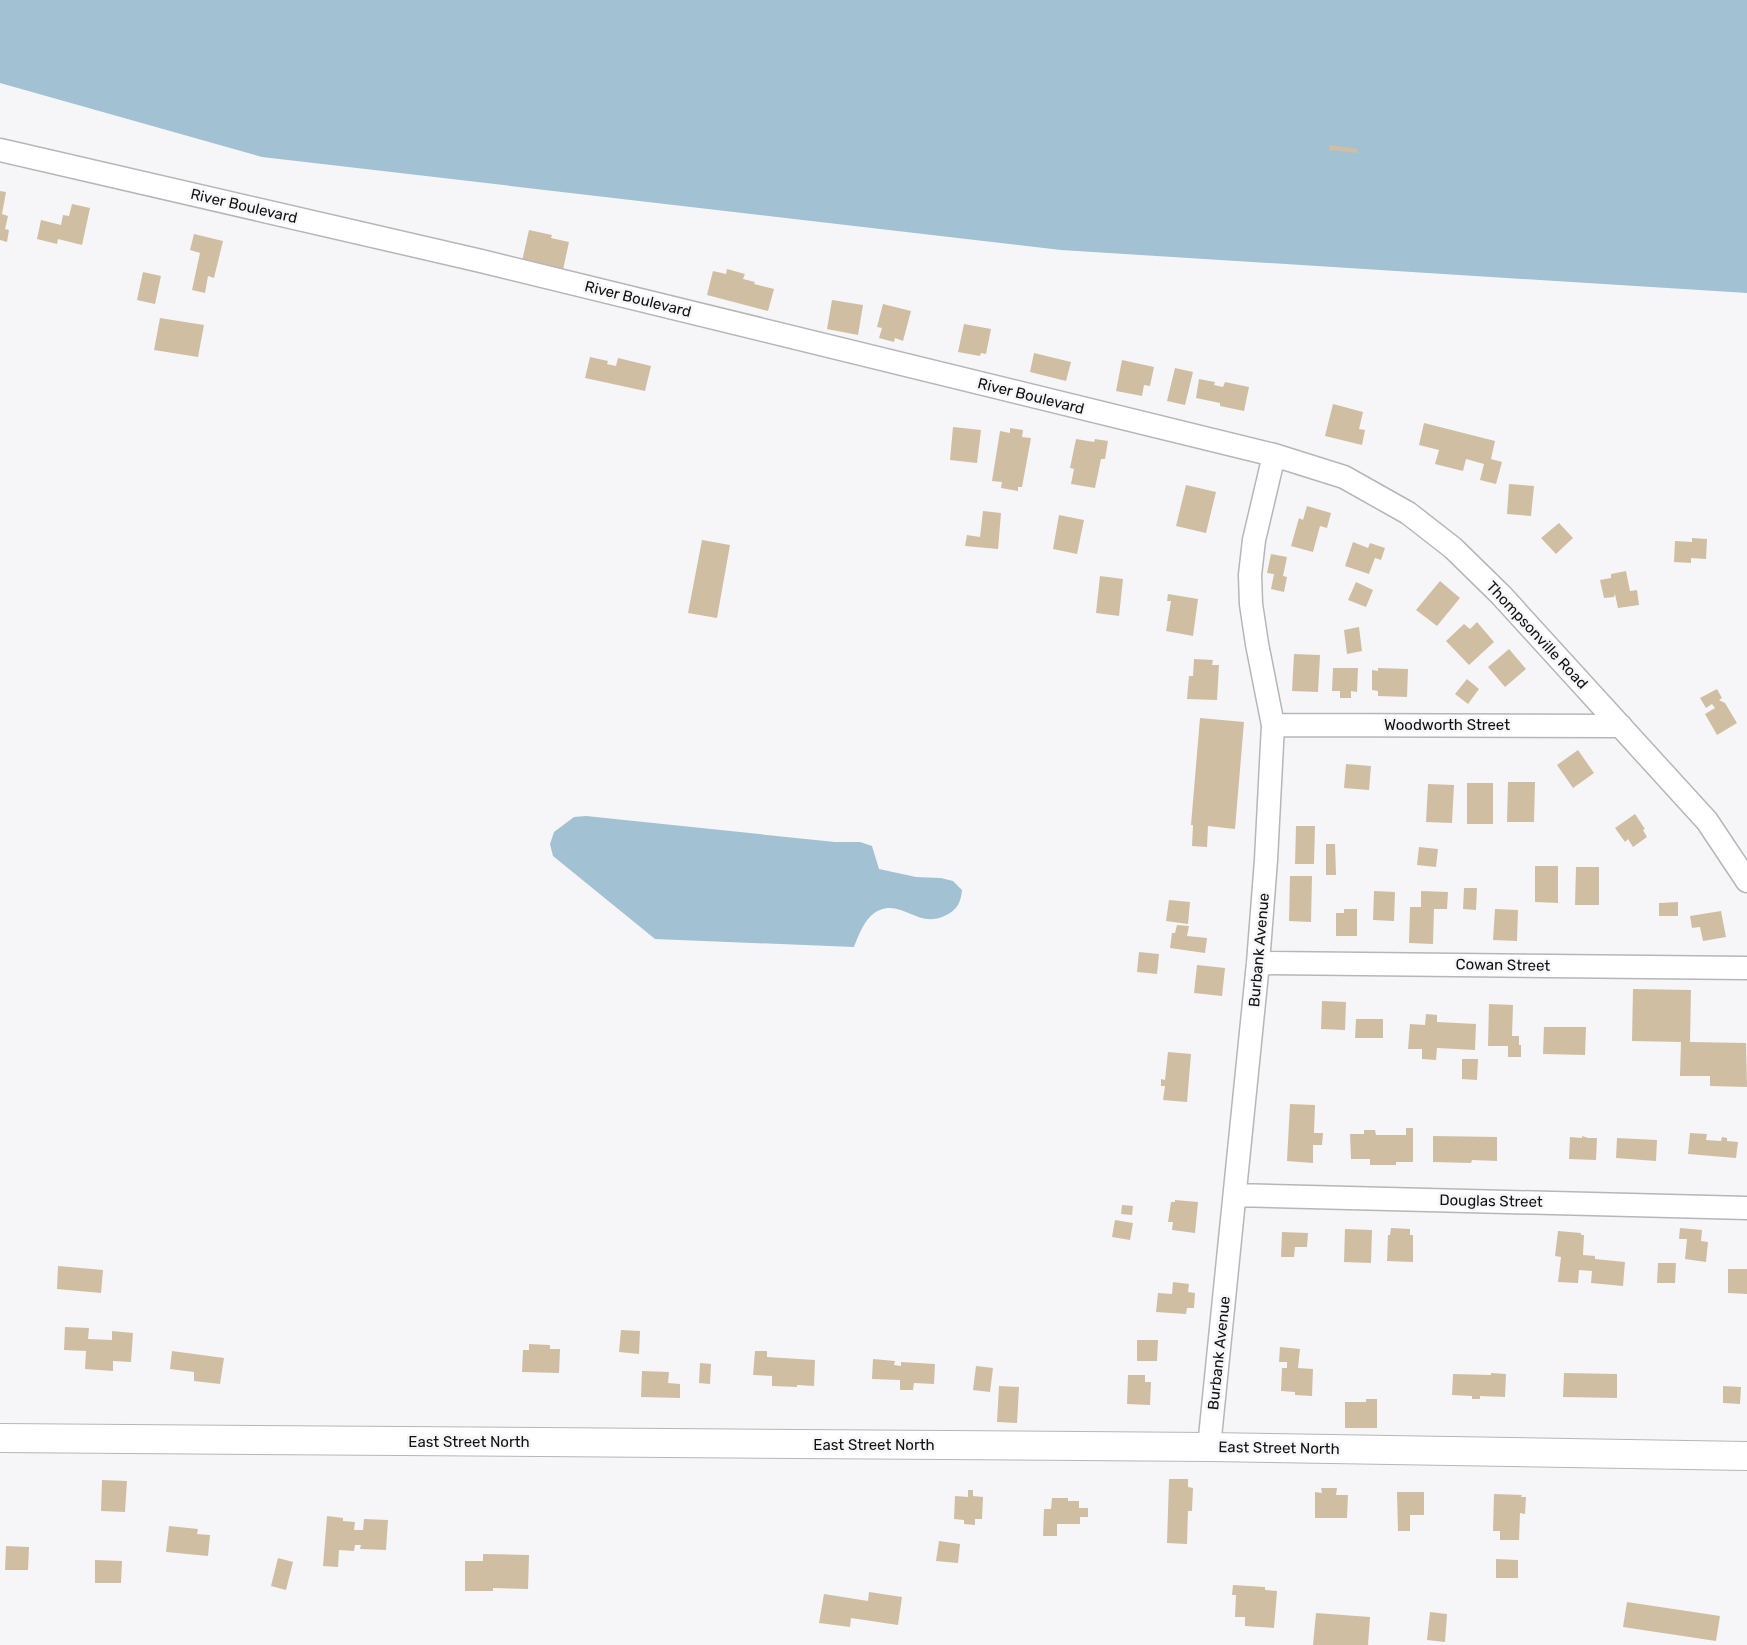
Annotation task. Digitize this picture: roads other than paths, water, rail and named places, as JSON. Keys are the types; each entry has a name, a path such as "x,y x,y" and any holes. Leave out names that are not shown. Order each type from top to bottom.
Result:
{"main road":[{"name":"East Street North","path":"0,1438 1209,1447 1747,1456"}],"street":[{"name":"River Boulevard","path":"0,150 481,260 1274,455"},
{"name":"Burbank Avenue","path":"1209,1447 1258,963 1266,860 1273,725 1257,644 1251,604 1250,575 1254,540 1274,455"},
{"name":"Thompsonville Road","path":"1274,455 1344,477 1408,513 1453,548 1502,595 1707,821 1747,881"},
{"name":"Woodworth Street","path":"1273,725 1621,726"},
{"name":"Cowan Street","path":"1258,963 1747,968"},
{"name":"Douglas Street","path":"1235,1195 1747,1208"}],"water":[{"path":"0,0 1747,0 1747,293 1061,250 262,157 0,83"},
{"path":"586,816 835,842 860,842 872,846 879,869 916,877 941,878 953,881 962,890 961,897 953,911 939,918 921,918 889,908 875,912 867,920 854,947 655,939 553,856 550,844 554,832 574,817"}]}
